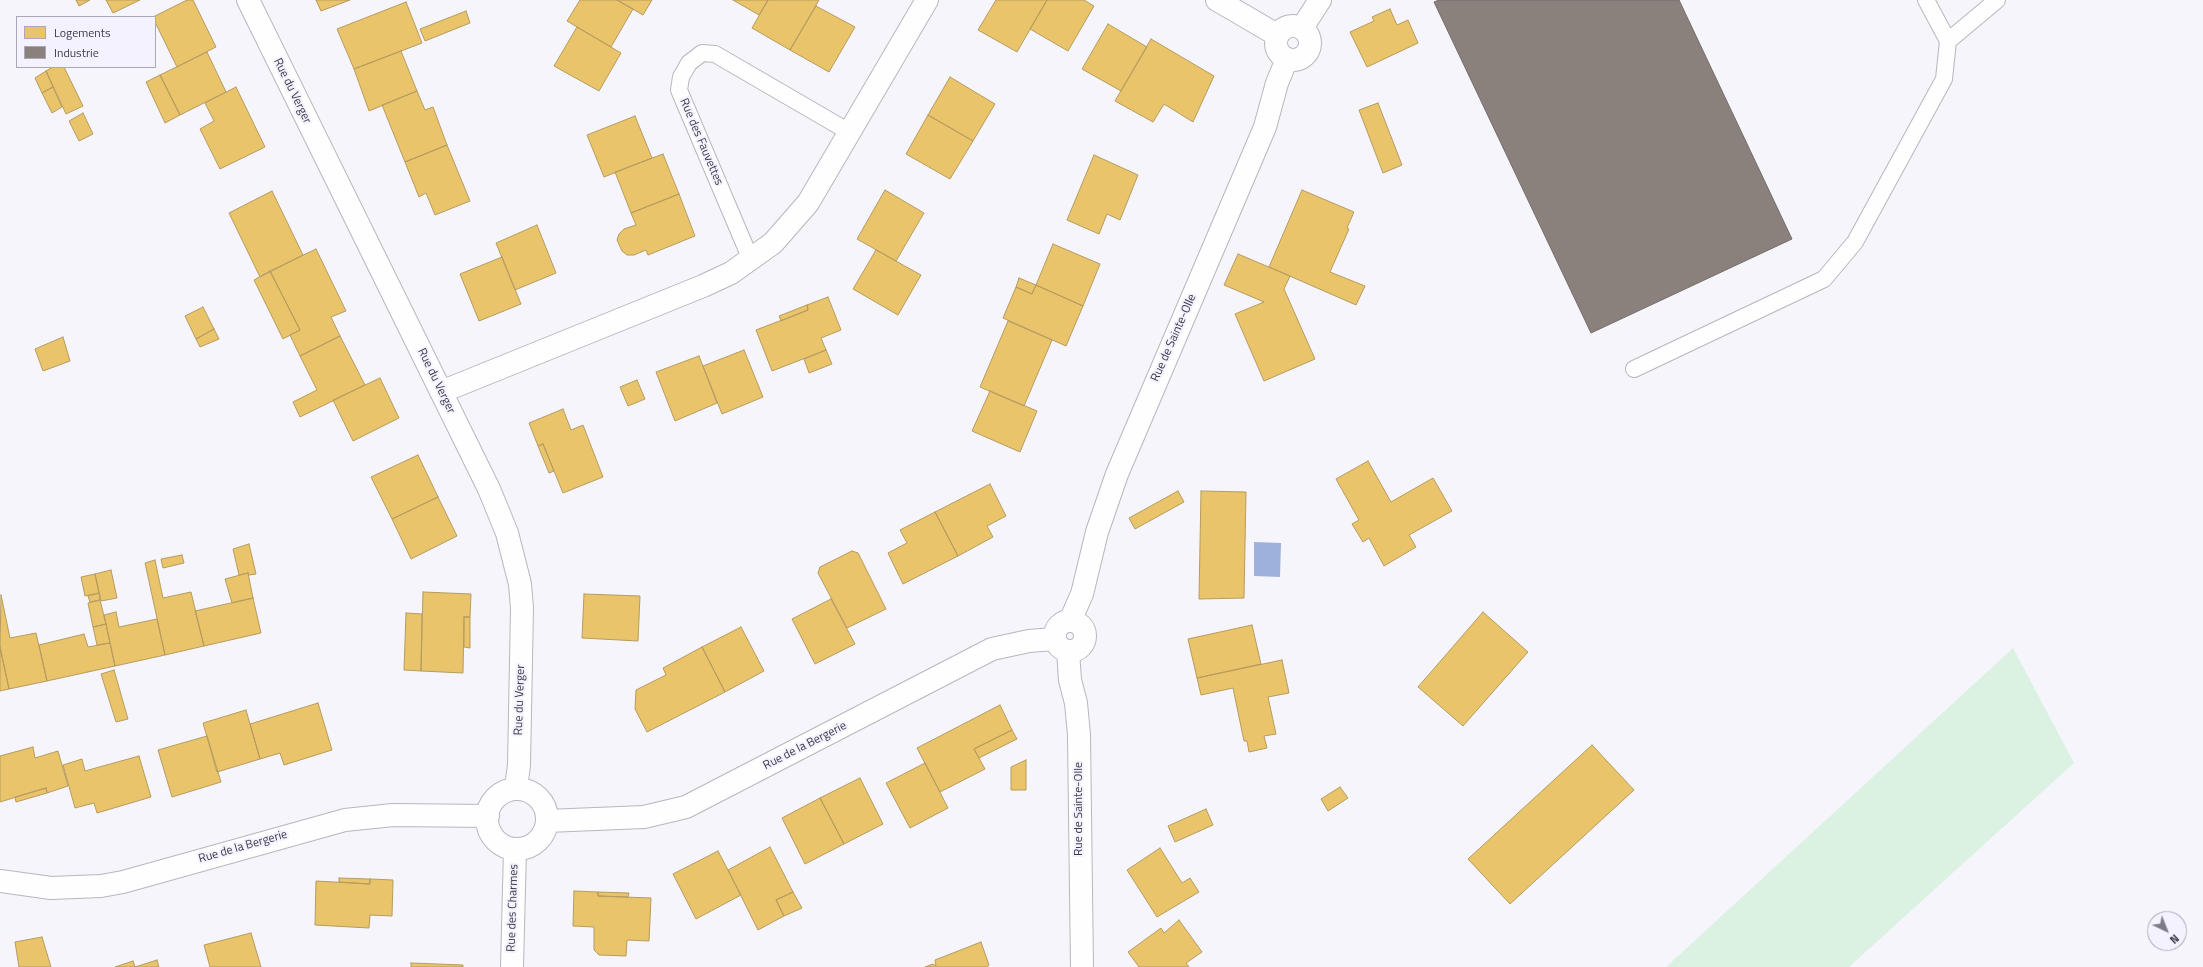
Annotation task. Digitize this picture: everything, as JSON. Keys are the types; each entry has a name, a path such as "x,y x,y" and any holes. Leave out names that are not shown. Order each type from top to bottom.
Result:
{"street":[{"name":"Rue du Verger","path":"248,0 441,392 499,513 511,545 520,584 522,639 519,766 516,788"},
{"path":"441,392 704,286 731,273 773,243 808,203 851,133 927,0"},
{"path":"1217,0 1277,35"},
{"path":"1302,28 1320,0"},
{"path":"1291,25 1302,28 1309,37 1310,48 1303,57 1292,60 1287,59 1278,52 1276,47 1277,35 1280,30 1291,25"},
{"name":"Rue de Sainte-Olle","path":"1082,967 1079,735 1076,702 1061,645 1077,649 1085,637 1082,627 1070,621 1082,594 1102,517 1117,474 1265,127 1277,83 1287,59"},
{"name":"Rue de la Bergerie","path":"547,821 644,817 686,807 992,649 1022,642 1061,645"},
{"path":"516,788 528,791 539,798 545,808 547,821 544,832 537,841 526,847 515,849 498,842 492,834 488,816 492,802 502,793 516,788"},
{"name":"Rue de la Bergerie","path":"0,880 51,888 101,886 123,882 345,820 393,815 488,816"},
{"name":"Rue des Charmes","path":"512,967 515,849"}],"lane":[{"path":"1634,368 1824,279 1855,242 1944,79 1948,41 1926,0"},
{"path":"1948,41 1997,0"},
{"name":"Rue des Fauvettes","path":"751,260 679,90 681,77 689,63 702,53 715,54 851,133"}],"green space":[{"path":"2013,648 2074,763 1849,967 1666,967"}],"water":[{"path":"1254,542 1281,543 1280,577 1254,576"}],"building: Logements":[{"path":"76,0 90,0 79,6"},
{"path":"106,0 140,0 113,13"},
{"path":"187,0 193,0 216,47 177,67 156,24 155,16"},
{"path":"316,0 350,0 321,11"},
{"path":"580,0 617,0 633,9 611,47 567,21"},
{"path":"617,0 652,0 643,15"},
{"path":"733,0 768,0 759,15"},
{"path":"768,0 819,0 790,50 752,28"},
{"path":"996,0 1047,0 1017,52 978,30"},
{"path":"1047,0 1084,0 1094,6 1068,51 1030,29"},
{"path":"406,2 422,43 354,69 337,29"},
{"path":"816,6 855,27 829,72 790,50"},
{"path":"1390,9 1397,25 1408,20 1418,43 1367,67 1350,32 1374,21 1372,17"},
{"path":"466,11 470,23 425,41 420,29"},
{"path":"1108,24 1147,47 1121,91 1082,69"},
{"path":"577,27 621,53 599,91 554,66"},
{"path":"1151,39 1214,76 1193,122 1164,104 1153,122 1115,101"},
{"path":"401,51 417,91 369,111 354,69"},
{"path":"207,52 226,92 180,115 160,75"},
{"path":"51,68 64,68 83,106 66,114 46,71"},
{"path":"46,71 53,87 42,93 35,78"},
{"path":"160,75 180,115 165,123 146,82"},
{"path":"950,77 995,104 973,141 928,115"},
{"path":"53,87 62,107 52,113 42,93"},
{"path":"236,87 265,147 220,169 200,129 214,121 205,103"},
{"path":"417,91 425,110 433,107 447,145 405,162 382,105"},
{"path":"1378,103 1402,165 1383,173 1359,110"},
{"path":"83,113 93,134 79,141 69,121"},
{"path":"928,115 973,141 950,179 906,154"},
{"path":"635,116 652,158 604,177 587,135"},
{"path":"447,145 470,201 435,215 426,193 419,197 405,162"},
{"path":"663,154 679,194 631,213 615,172"},
{"path":"1094,155 1138,175 1120,220 1107,214 1099,234 1067,220"},
{"path":"885,190 924,213 896,261 857,239"},
{"path":"1302,190 1354,212 1347,228 1349,229 1330,272 1365,286 1356,305 1269,267"},
{"path":"272,191 303,255 260,277 229,213"},
{"path":"679,194 695,236 648,255 646,250 634,255 627,255 622,251 617,240 619,234 624,229 636,225 631,213"},
{"path":"537,225 556,273 515,290 496,243"},
{"path":"1053,244 1100,264 1083,306 1036,285"},
{"path":"316,249 346,311 331,317 340,336 300,356 290,335 300,330 270,271"},
{"path":"876,250 921,275 898,315 853,289"},
{"path":"1238,254 1290,276 1284,289 1315,359 1264,381 1235,314 1264,302 1224,285"},
{"path":"502,257 521,304 479,321 460,274"},
{"path":"270,271 300,330 283,339 254,280"},
{"path":"1019,278 1036,285 1032,294 1016,287"},
{"path":"1036,285 1083,306 1066,346 1003,318 1016,287 1032,294"},
{"path":"828,297 841,330 821,338 826,350 772,371 756,330 808,310 807,305"},
{"path":"807,305 808,310 781,321 779,316"},
{"path":"203,307 214,329 196,339 185,316"},
{"path":"1008,321 1052,340 1024,406 980,387"},
{"path":"214,329 219,339 200,347 196,339"},
{"path":"340,336 365,385 300,417 293,402 317,390 300,356"},
{"path":"63,337 70,361 43,371 35,349"},
{"path":"744,350 763,397 722,414 703,366"},
{"path":"826,350 832,364 809,373 804,359"},
{"path":"699,356 717,403 675,421 656,372"},
{"path":"380,378 399,418 353,441 333,400"},
{"path":"637,380 645,399 628,406 620,387"},
{"path":"990,391 1037,411 1020,452 972,431"},
{"path":"563,409 571,430 583,425 603,477 563,493 543,444 538,446 529,423"},
{"path":"543,444 554,471 549,473 538,446"},
{"path":"418,455 438,497 392,519 371,477"},
{"path":"1368,461 1391,502 1433,478 1452,511 1409,535 1416,547 1384,566 1369,538 1363,542 1352,524 1359,520 1336,479"},
{"path":"990,484 1006,516 987,526 993,537 958,556 935,512"},
{"path":"1178,491 1184,502 1135,529 1129,518"},
{"path":"1201,491 1246,492 1244,598 1199,599"},
{"path":"438,497 457,536 411,559 392,519"},
{"path":"935,512 958,556 903,584 888,553 907,543 900,530"},
{"path":"249,544 256,574 249,575 248,573 239,575 233,549"},
{"path":"852,551 858,553 886,609 847,628 818,573 820,567"},
{"path":"182,555 184,563 163,568 161,559"},
{"path":"155,560 163,598 191,592 204,646 165,655 145,563"},
{"path":"111,570 117,598 101,601 95,574"},
{"path":"248,573 253,598 232,603 225,579"},
{"path":"95,574 99,593 85,596 81,577"},
{"path":"423,592 471,594 470,617 464,617 463,673 421,671"},
{"path":"99,593 100,600 90,602 88,596"},
{"path":"584,594 640,596 638,641 582,638"},
{"path":"1,595 10,638 36,633 47,681 9,689 0,647"},
{"path":"253,598 261,633 204,646 195,611"},
{"path":"831,599 855,644 815,664 792,619"},
{"path":"100,600 106,624 93,627 88,603"},
{"path":"116,612 119,627 157,619 165,655 115,666 104,615"},
{"path":"1483,612 1528,652 1463,726 1418,687"},
{"path":"406,613 422,614 421,671 404,670"},
{"path":"464,617 470,617 470,648 464,647"},
{"path":"106,624 110,643 97,645 93,627"},
{"path":"1252,625 1261,664 1197,678 1188,639"},
{"path":"741,627 764,671 725,692 702,647"},
{"path":"84,634 88,647 110,643 115,666 47,681 39,645"},
{"path":"0,647 9,689 0,691"},
{"path":"702,647 725,692 647,732 635,709 636,690 666,675 663,668"},
{"path":"1282,660 1289,693 1268,697 1276,734 1264,736 1267,748 1249,752 1247,741 1244,741 1233,688 1201,695 1197,678"},
{"path":"114,670 128,719 116,722 101,674"},
{"path":"318,703 332,750 284,765 280,753 260,759 250,724"},
{"path":"1000,705 1012,730 974,749 985,769 940,792 917,748"},
{"path":"246,710 260,759 217,772 203,723"},
{"path":"1012,730 1017,739 979,758 974,749"},
{"path":"207,736 221,782 172,797 158,750"},
{"path":"1592,745 1634,790 1510,904 1468,859"},
{"path":"33,747 35,758 58,751 68,786 47,793 46,788 0,802 0,756"},
{"path":"139,756 151,797 97,813 94,803 75,808 63,765 82,759 85,771"},
{"path":"1026,760 1026,790 1011,790 1011,767"},
{"path":"925,763 948,808 910,828 886,783"},
{"path":"860,778 883,824 844,844 820,798"},
{"path":"1340,787 1348,798 1328,811 1321,799"},
{"path":"46,788 47,793 16,802 15,797"},
{"path":"820,798 844,844 805,864 782,818"},
{"path":"1206,809 1213,825 1175,842 1168,826"},
{"path":"770,847 793,892 776,900 784,916 758,930 728,870"},
{"path":"1160,848 1182,883 1190,878 1199,892 1157,917 1127,870"},
{"path":"718,851 741,895 696,919 673,874"},
{"path":"339,878 370,879 370,884 339,882"},
{"path":"370,879 393,880 392,916 370,915 369,928 315,925 316,881 370,884"},
{"path":"574,891 598,892 598,896 651,898 649,941 627,940 626,956 599,955 594,950 594,927 573,926"},
{"path":"598,892 629,893 628,897 598,896"},
{"path":"793,892 802,908 784,916 776,900"},
{"path":"1179,920 1202,952 1186,963 1189,967 1139,967 1128,952 1161,928 1164,933"},
{"path":"251,933 261,967 210,967 204,945"},
{"path":"42,937 51,967 19,967 15,942"},
{"path":"981,942 989,965 987,967 925,967 933,964 936,966 935,960"},
{"path":"157,960 159,967 135,967"},
{"path":"133,961 135,967 115,967"},
{"path":"411,963 463,965 463,967 411,967"}],"building: Industrie":[{"path":"1439,0 1679,0 1792,239 1591,333 1434,2"}]}
